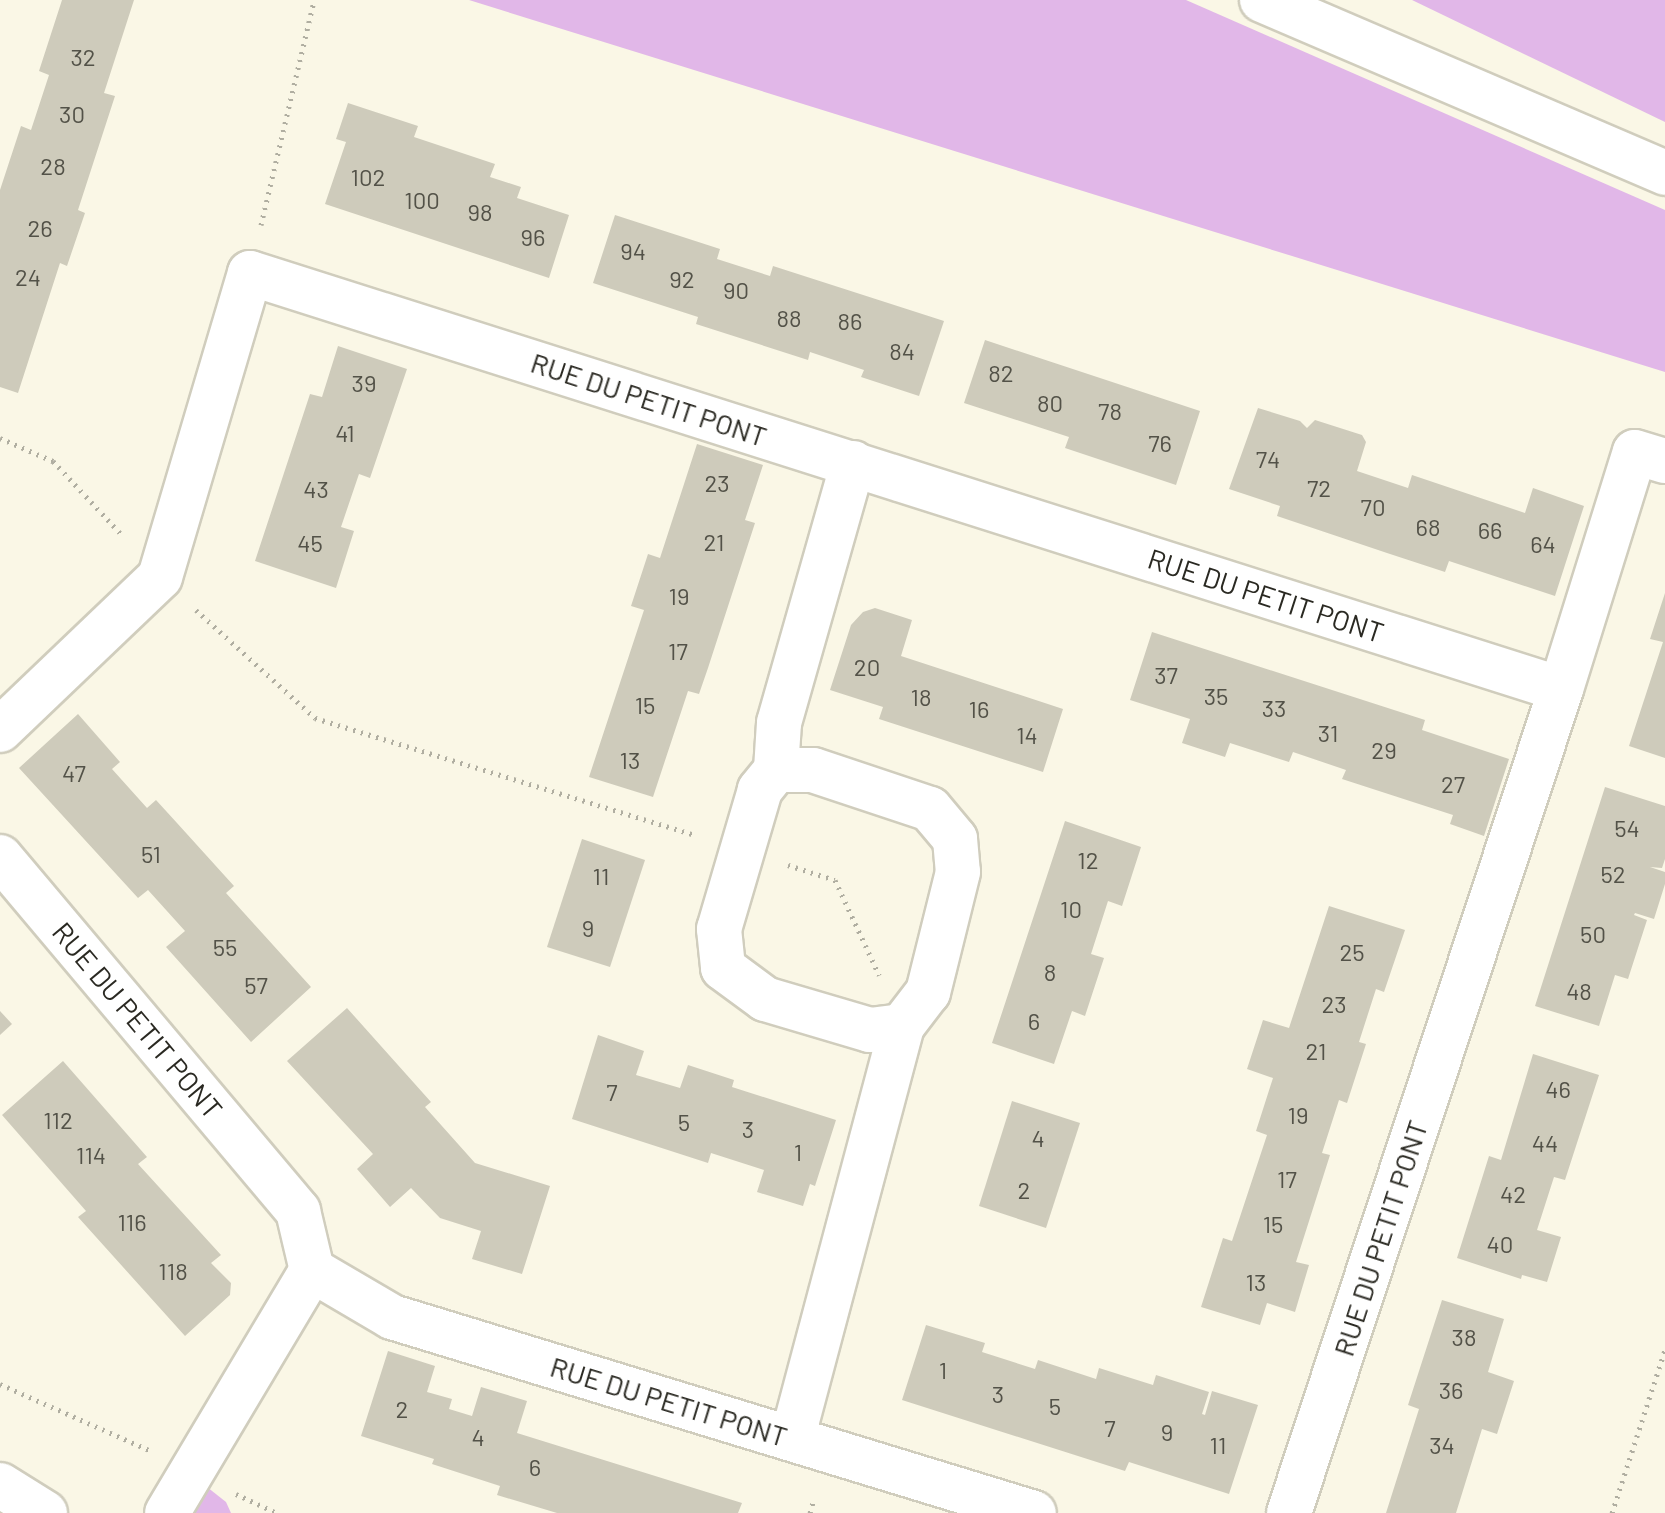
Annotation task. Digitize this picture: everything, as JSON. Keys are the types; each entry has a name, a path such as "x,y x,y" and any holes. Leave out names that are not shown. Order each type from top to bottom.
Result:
{"street":[{"path":"1262,0 1665,173"},
{"name":"RUE DU PETIT PONT","path":"250,273 1561,689"},
{"path":"0,730 160,577 250,273"},
{"name":"RUE DU PETIT PONT","path":"1289,1513 1561,689 1635,452 1665,461"},
{"path":"853,463 779,723 776,770 760,790 719,929 723,968 765,999 870,1030 902,1026"},
{"path":"776,770 813,770 930,809 955,839 958,872 928,992 902,1026 792,1439"},
{"name":"RUE DU PETIT PONT","path":"0,857 298,1211 312,1270 392,1317 1034,1513"},
{"path":"167,1513 312,1270"},
{"path":"0,1485 45,1513"}],"path":[{"path":"250,273 314,0"},
{"path":"0,438 53,461 160,577 315,718 835,880 902,1026"},
{"path":"1612,1513 1665,1350"},
{"path":"0,1384 134,1441 191,1473 277,1513"}],"shaded area":[{"path":"469,0 1186,0 1665,210 1665,372"},
{"path":"1412,0 1665,0 1665,122"},
{"path":"207,1487 226,1502 231,1513 192,1513"}],"building":[{"path":"62,0 134,0 104,93 115,96 78,210 85,213 67,266 60,263 18,393 0,387 0,190 21,126 31,130 49,75 39,71"},
{"path":"348,103 418,126 414,137 495,164 490,177 521,187 517,198 569,215 549,278 325,204 346,142 336,139"},
{"path":"615,215 720,249 717,259 770,276 773,266 944,321 919,396 861,377 864,370 810,352 808,360 696,324 698,317 593,283"},
{"path":"985,340 1200,411 1176,485 1065,448 1069,437 964,403"},
{"path":"338,346 407,369 370,478 359,474 341,527 354,531 336,588 255,561 310,394 322,397"},
{"path":"1258,408 1300,421 1307,428 1315,420 1362,435 1366,442 1357,471 1408,488 1412,475 1525,513 1533,488 1584,506 1555,596 1449,561 1445,572 1387,553 1277,516 1280,506 1229,489"},
{"path":"697,444 763,465 745,520 755,523 708,668 699,694 688,691 653,797 589,777 644,610 631,606 648,554 660,558"},
{"path":"1665,593 1665,758 1629,746 1663,642 1650,639"},
{"path":"875,608 912,620 901,656 1063,709 1043,772 879,719 883,707 830,690 851,625 863,612"},
{"path":"1152,632 1425,720 1422,730 1509,759 1484,836 1450,824 1453,815 1342,779 1346,770 1293,752 1289,762 1230,743 1225,757 1182,743 1190,719 1130,700"},
{"path":"78,714 120,762 112,769 147,808 156,800 177,823 234,886 226,893 311,987 251,1042 166,947 185,931 148,890 138,898 19,768"},
{"path":"1605,787 1665,806 1665,859 1662,868 1650,867 1665,872 1665,884 1654,919 1634,915 1647,920 1628,979 1615,975 1599,1026 1535,1006"},
{"path":"1065,821 1141,847 1122,906 1108,901 1091,954 1104,958 1085,1016 1072,1011 1054,1064 992,1043"},
{"path":"582,839 645,860 610,967 547,947"},
{"path":"1329,906 1405,930 1384,992 1376,989 1359,1042 1366,1044 1347,1103 1339,1100 1322,1153 1330,1155 1296,1262 1309,1265 1295,1312 1267,1303 1260,1325 1201,1307 1223,1238 1232,1241 1267,1135 1256,1131 1273,1078 1247,1069 1263,1020 1289,1028"},
{"path":"347,1008 431,1102 425,1107 475,1163 550,1186 522,1274 472,1259 481,1231 440,1218 411,1188 390,1207 357,1169 373,1154 287,1061"},
{"path":"0,1011 12,1024 0,1035"},
{"path":"598,1035 644,1051 636,1075 680,1088 688,1065 734,1080 732,1087 836,1120 815,1186 810,1184 803,1206 757,1192 764,1170 711,1153 708,1163 572,1119"},
{"path":"1533,1054 1599,1075 1565,1180 1554,1177 1537,1230 1561,1237 1547,1282 1522,1275 1521,1279 1457,1258 1489,1156 1501,1160"},
{"path":"63,1061 147,1157 138,1164 221,1255 211,1263 231,1283 230,1295 185,1336 78,1217 86,1211 2,1115"},
{"path":"1012,1101 1080,1123 1046,1228 979,1206"},
{"path":"1442,1300 1504,1319 1488,1372 1514,1381 1497,1434 1482,1429 1456,1513 1386,1513 1419,1409 1408,1405"},
{"path":"926,1325 985,1343 982,1352 1035,1369 1038,1360 1096,1379 1099,1368 1153,1385 1156,1375 1209,1392 1202,1414 1205,1415 1212,1391 1258,1405 1229,1494 1129,1462 1125,1471 902,1400"},
{"path":"388,1351 435,1366 427,1392 452,1399 449,1409 472,1416 481,1387 527,1401 517,1433 742,1503 738,1513 557,1513 497,1495 500,1486 432,1464 434,1459 361,1436"}]}
